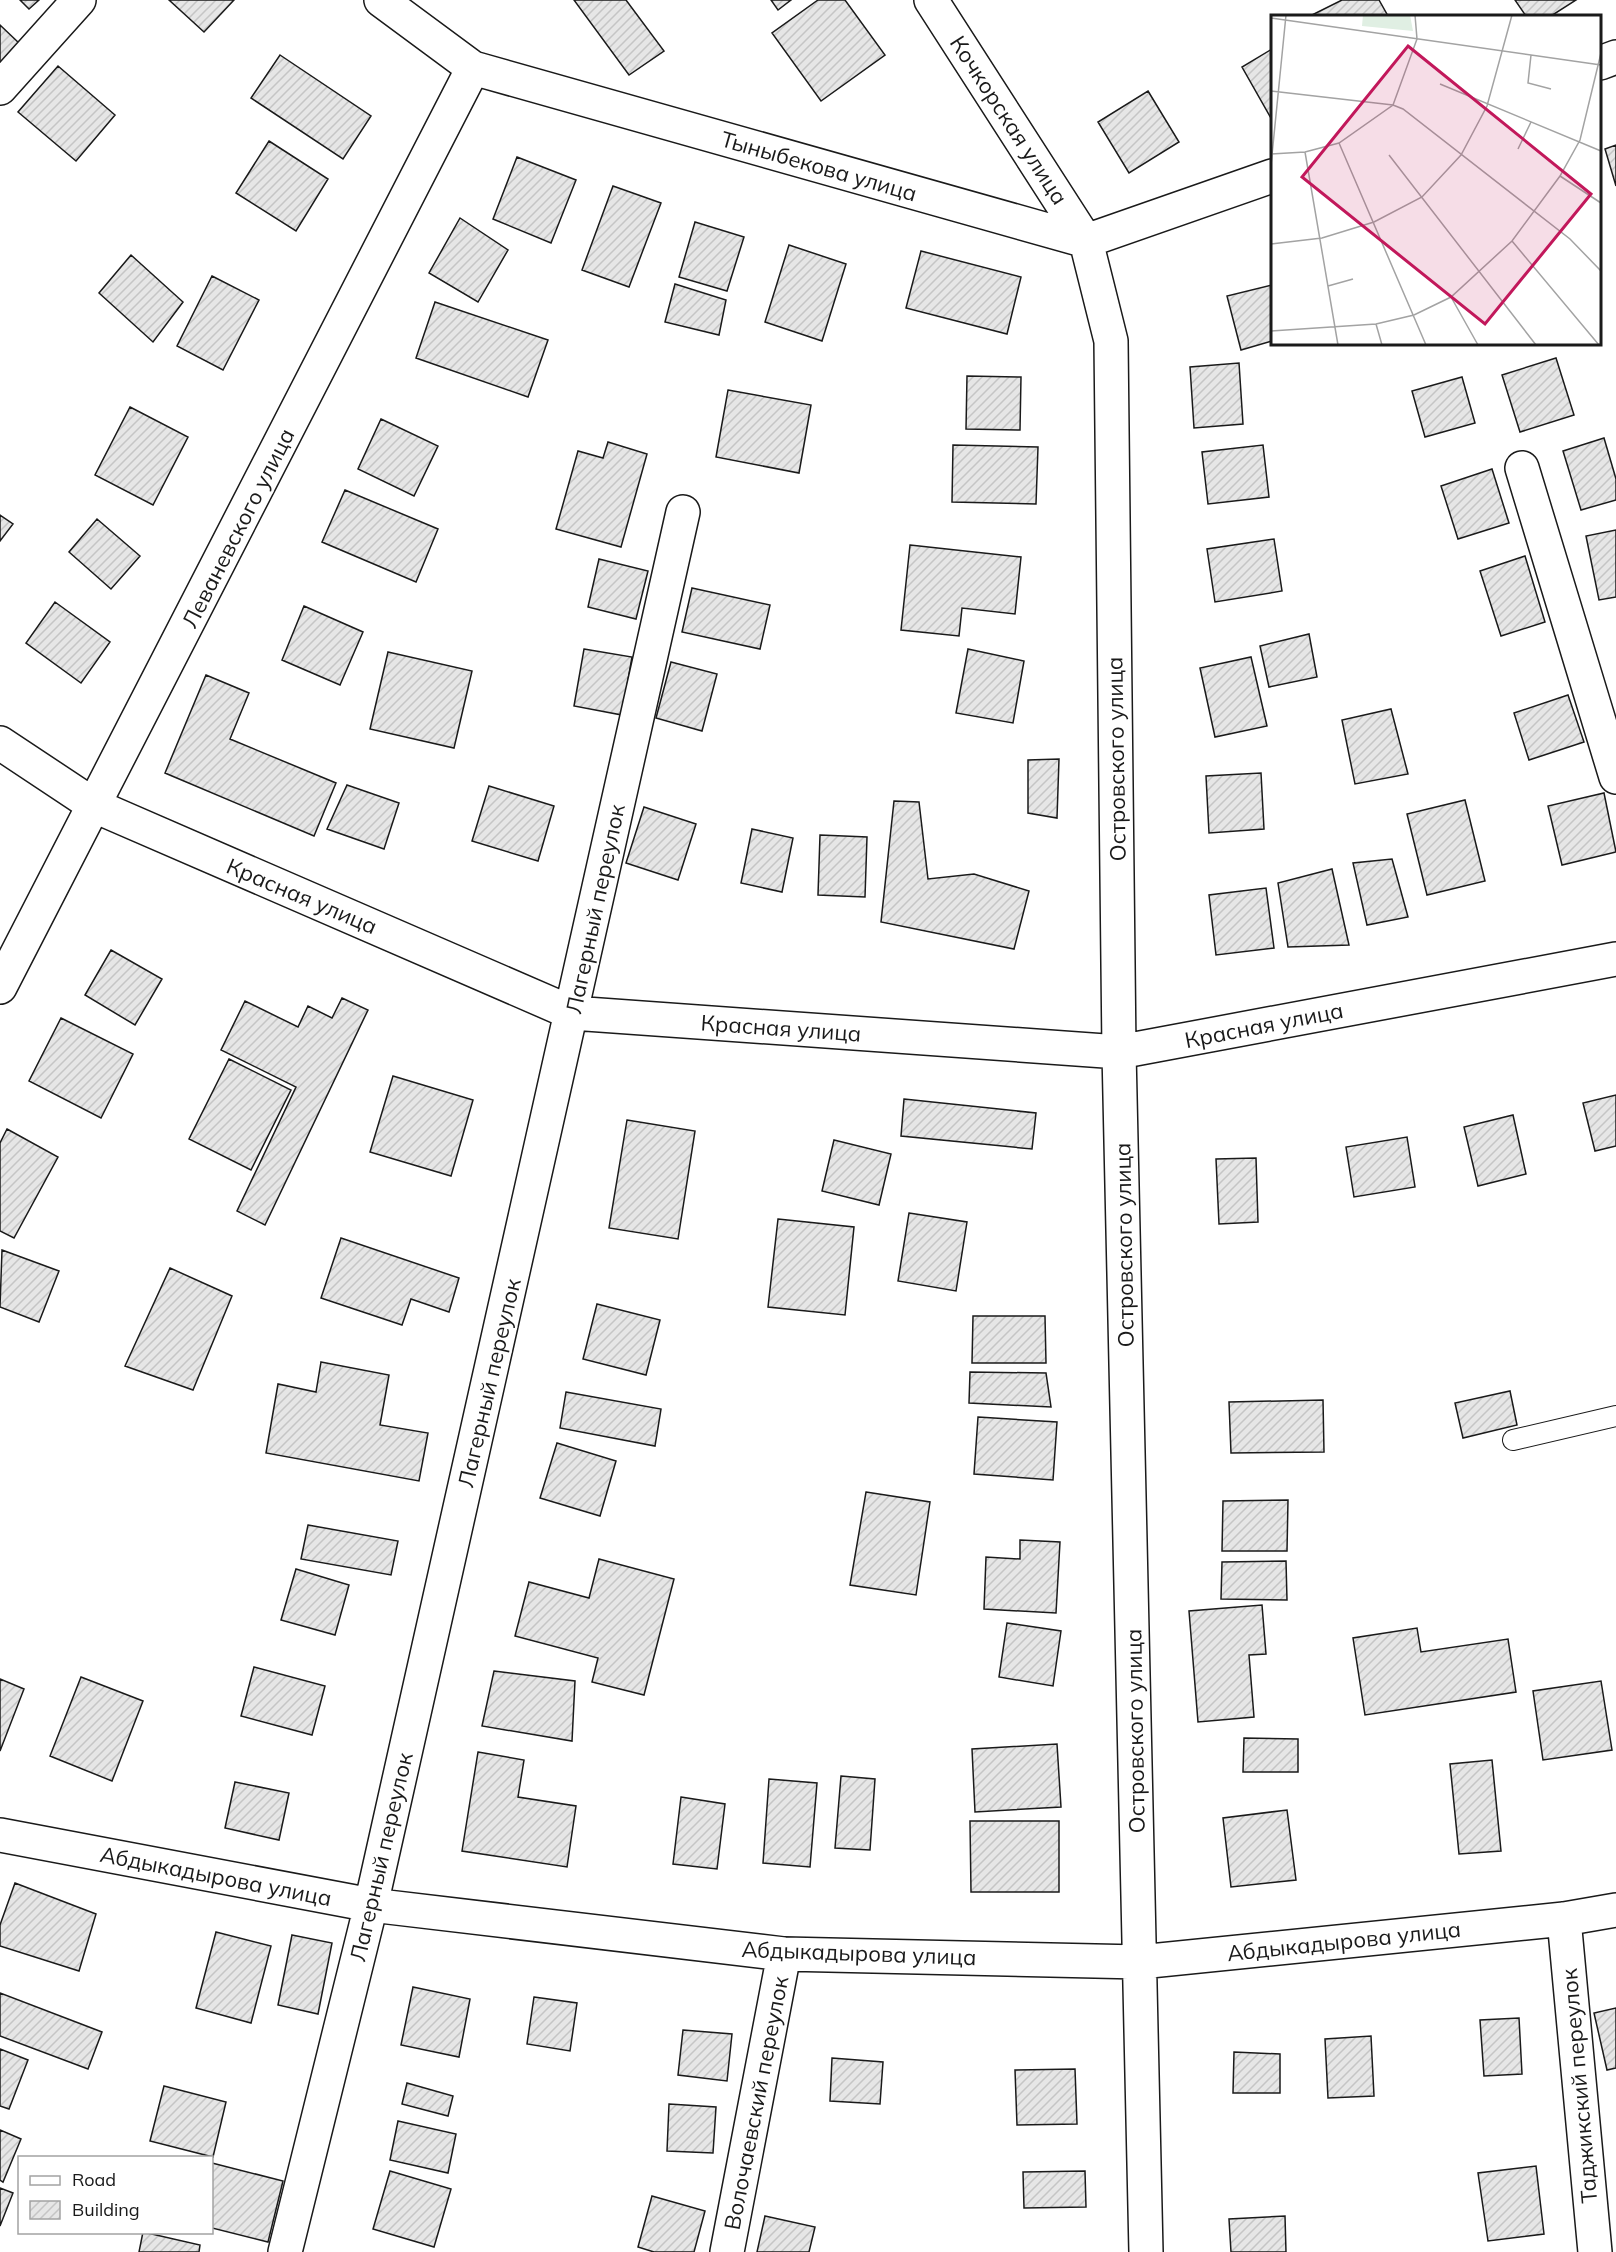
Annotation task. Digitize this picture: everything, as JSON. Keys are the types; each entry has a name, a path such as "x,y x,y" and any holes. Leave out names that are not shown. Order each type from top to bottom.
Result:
{"street":[{"path":"0,88 79,0"},
{"name":"Тыныбекова улица","path":"381,0 474,69 1086,241"},
{"name":"Кочкорская улица","path":"931,0 1086,241"},
{"path":"1601,62 1616,57"},
{"name":"Леваневского улица","path":"0,987 474,69"},
{"path":"1086,241 1271,176"},
{"name":"Островского улица","path":"1086,241 1111,341 1119,1052 1146,2252"},
{"path":"1522,468 1616,777"},
{"name":"Лагерный переулок","path":"285,2252 371,1905 683,512"},
{"name":"Красная улица","path":"0,742 95,806 572,1013 1119,1052 1616,959"},
{"name":"Абдыкадырова улица","path":"0,1835 371,1905 784,1954 1140,1962 1564,1919 1616,1910"},
{"name":"Таджикский переулок","path":"1564,1919 1595,2252"},
{"name":"Волочаевский переулок","path":"727,2252 784,1954"}],"lane":[{"path":"1512,1440 1616,1416"}],"building":[{"path":"20,0 39,0 29,9"},
{"path":"169,0 234,0 204,32"},
{"path":"574,0 626,0 664,51 629,75"},
{"path":"771,0 791,0 778,10"},
{"path":"818,0 845,0 885,55 821,101 772,33"},
{"path":"1342,0 1379,0 1387,15 1312,15"},
{"path":"1515,0 1576,0 1553,15 1525,15"},
{"path":"0,25 20,44 0,65"},
{"path":"1271,50 1271,118 1242,67"},
{"path":"280,55 371,116 343,159 251,98"},
{"path":"58,66 115,115 76,161 18,112"},
{"path":"1148,91 1179,142 1129,173 1098,122"},
{"path":"269,141 328,179 296,231 236,193"},
{"path":"1616,145 1616,186 1605,149"},
{"path":"517,157 576,180 551,243 493,219"},
{"path":"613,186 661,203 629,287 582,270"},
{"path":"460,218 508,250 478,302 429,273"},
{"path":"695,222 744,237 727,291 679,277"},
{"path":"789,245 846,264 822,341 765,322"},
{"path":"921,251 1021,277 1007,334 906,308"},
{"path":"131,255 183,302 153,342 99,293"},
{"path":"212,276 259,300 223,370 177,346"},
{"path":"675,284 726,300 719,335 665,322"},
{"path":"1271,285 1271,341 1241,350 1227,296"},
{"path":"435,302 548,340 528,397 416,358"},
{"path":"1556,358 1574,415 1520,432 1502,375"},
{"path":"1239,363 1243,424 1194,428 1190,367"},
{"path":"967,376 1021,377 1020,430 966,429"},
{"path":"1462,377 1475,423 1425,437 1412,391"},
{"path":"728,390 811,405 799,473 716,457"},
{"path":"130,407 188,437 153,505 95,475"},
{"path":"381,419 438,446 414,496 358,469"},
{"path":"1604,438 1616,479 1616,500 1581,510 1563,451"},
{"path":"608,442 647,454 621,547 556,529 578,451 603,458"},
{"path":"953,445 1038,447 1036,504 952,502"},
{"path":"1263,445 1269,497 1208,504 1202,452"},
{"path":"1492,469 1509,523 1458,539 1441,486"},
{"path":"345,490 438,529 416,582 322,542"},
{"path":"0,515 13,524 0,541"},
{"path":"97,519 140,556 111,589 69,552"},
{"path":"1616,530 1616,597 1599,600 1586,536"},
{"path":"1274,539 1282,591 1215,602 1207,549"},
{"path":"910,545 1021,557 1015,614 962,608 959,636 901,630"},
{"path":"1525,556 1545,622 1501,636 1480,571"},
{"path":"599,559 648,571 636,619 588,607"},
{"path":"692,588 770,605 760,649 682,632"},
{"path":"55,602 110,642 81,683 26,643"},
{"path":"304,606 363,632 340,685 282,660"},
{"path":"1309,634 1317,677 1269,687 1260,646"},
{"path":"584,649 632,657 622,715 574,706"},
{"path":"968,649 1024,661 1013,723 956,713"},
{"path":"388,652 472,671 454,748 370,729"},
{"path":"1251,657 1267,726 1215,737 1200,668"},
{"path":"671,662 717,674 702,731 656,718"},
{"path":"206,675 249,693 230,739 336,783 314,836 165,773"},
{"path":"1568,695 1584,742 1529,760 1514,713"},
{"path":"1391,709 1408,774 1355,784 1342,720"},
{"path":"1059,759 1057,818 1028,813 1028,760"},
{"path":"1261,773 1264,829 1209,833 1206,776"},
{"path":"347,785 399,803 384,849 327,829"},
{"path":"489,786 554,806 538,861 472,841"},
{"path":"1604,793 1616,852 1562,865 1548,806"},
{"path":"1465,800 1485,881 1427,895 1407,814"},
{"path":"894,801 919,802 928,879 974,874 1029,891 1014,949 881,922"},
{"path":"644,807 696,824 678,880 626,863"},
{"path":"752,829 793,838 782,892 741,883"},
{"path":"820,835 867,837 865,897 818,895"},
{"path":"1392,859 1408,917 1367,925 1353,863"},
{"path":"1332,869 1349,945 1288,947 1278,883"},
{"path":"1266,888 1274,948 1216,955 1209,895"},
{"path":"111,950 162,979 135,1025 85,995"},
{"path":"342,998 368,1010 265,1225 237,1211 296,1087 221,1050 245,1001 298,1027 308,1006 332,1018"},
{"path":"61,1018 133,1054 101,1118 29,1081"},
{"path":"229,1059 291,1090 251,1170 189,1139"},
{"path":"393,1076 473,1100 451,1176 370,1152"},
{"path":"1616,1095 1616,1146 1595,1151 1583,1103"},
{"path":"904,1099 1036,1113 1032,1149 901,1136"},
{"path":"1513,1115 1526,1174 1478,1186 1464,1127"},
{"path":"627,1120 695,1131 678,1239 609,1228"},
{"path":"7,1129 58,1157 14,1238 0,1231 0,1143"},
{"path":"1407,1137 1415,1187 1354,1197 1346,1147"},
{"path":"834,1140 891,1154 879,1205 822,1191"},
{"path":"1256,1158 1258,1222 1219,1224 1216,1159"},
{"path":"909,1213 967,1222 956,1291 898,1281"},
{"path":"778,1219 854,1227 845,1315 768,1307"},
{"path":"341,1238 459,1278 449,1312 411,1299 402,1325 321,1298"},
{"path":"2,1250 59,1271 39,1322 0,1307"},
{"path":"170,1268 232,1296 193,1390 125,1366"},
{"path":"597,1304 660,1320 646,1375 583,1359"},
{"path":"973,1316 1045,1316 1046,1363 972,1363"},
{"path":"321,1362 389,1375 380,1425 428,1433 419,1481 266,1453 278,1384 316,1392"},
{"path":"970,1372 1046,1373 1051,1407 969,1403"},
{"path":"1510,1391 1517,1425 1463,1438 1455,1403"},
{"path":"566,1392 661,1409 655,1446 560,1428"},
{"path":"1323,1400 1324,1452 1231,1453 1229,1402"},
{"path":"978,1417 1057,1422 1053,1480 974,1474"},
{"path":"557,1443 616,1461 600,1516 540,1498"},
{"path":"866,1492 930,1502 916,1595 850,1585"},
{"path":"1288,1500 1287,1551 1222,1551 1223,1501"},
{"path":"308,1525 398,1541 391,1575 301,1559"},
{"path":"1020,1540 1060,1542 1056,1613 984,1609 986,1557 1020,1559"},
{"path":"599,1559 674,1579 644,1695 592,1682 598,1658 515,1636 529,1582 589,1598"},
{"path":"1286,1561 1287,1600 1221,1599 1222,1562"},
{"path":"296,1569 349,1585 335,1635 281,1620"},
{"path":"1262,1605 1266,1654 1249,1655 1254,1717 1198,1722 1189,1611"},
{"path":"1007,1623 1061,1631 1053,1686 999,1677"},
{"path":"1417,1628 1421,1652 1508,1639 1516,1692 1365,1715 1353,1638"},
{"path":"254,1667 325,1686 312,1735 241,1716"},
{"path":"494,1671 575,1681 572,1741 482,1726"},
{"path":"81,1677 143,1701 112,1781 50,1756"},
{"path":"0,1679 24,1689 0,1751"},
{"path":"1601,1681 1612,1750 1543,1760 1533,1691"},
{"path":"1244,1738 1298,1739 1298,1772 1243,1772"},
{"path":"1057,1744 1061,1807 975,1812 972,1749"},
{"path":"478,1752 524,1760 518,1797 576,1806 567,1867 462,1851"},
{"path":"1492,1760 1501,1851 1459,1854 1450,1764"},
{"path":"841,1776 875,1779 870,1850 835,1848"},
{"path":"769,1779 817,1783 810,1867 763,1863"},
{"path":"235,1782 289,1793 279,1840 225,1828"},
{"path":"681,1797 725,1804 717,1869 673,1864"},
{"path":"1287,1810 1296,1880 1231,1887 1223,1818"},
{"path":"970,1821 1059,1821 1059,1892 971,1892"},
{"path":"15,1883 96,1914 79,1971 0,1946 0,1925"},
{"path":"216,1932 271,1946 251,2023 196,2008"},
{"path":"292,1935 332,1943 318,2014 278,2005"},
{"path":"413,1987 470,1999 459,2057 401,2045"},
{"path":"0,1993 102,2032 88,2069 0,2036"},
{"path":"534,1997 577,2003 570,2051 527,2044"},
{"path":"1616,2008 1616,2068 1607,2070 1594,2013"},
{"path":"1519,2018 1522,2074 1484,2076 1480,2020"},
{"path":"683,2030 732,2034 727,2081 678,2075"},
{"path":"1371,2036 1374,2096 1328,2098 1325,2039"},
{"path":"0,2049 28,2060 9,2109 0,2106"},
{"path":"1234,2052 1280,2054 1280,2093 1233,2093"},
{"path":"832,2058 883,2062 880,2104 830,2101"},
{"path":"1075,2069 1077,2124 1017,2125 1015,2070"},
{"path":"407,2083 453,2096 448,2116 402,2104"},
{"path":"164,2086 226,2102 213,2157 150,2141"},
{"path":"669,2104 716,2107 713,2153 667,2151"},
{"path":"398,2121 456,2134 448,2173 390,2160"},
{"path":"0,2130 21,2139 3,2182 0,2180"},
{"path":"213,2163 283,2181 268,2242 213,2228"},
{"path":"1536,2166 1544,2234 1488,2241 1478,2173"},
{"path":"390,2171 451,2189 434,2247 373,2229"},
{"path":"1085,2171 1086,2207 1024,2208 1023,2172"},
{"path":"0,2188 13,2193 0,2226"},
{"path":"652,2196 705,2211 694,2252 654,2252 638,2247"},
{"path":"765,2216 815,2227 809,2252 757,2252"},
{"path":"1285,2216 1286,2252 1231,2252 1229,2219"},
{"path":"143,2234 200,2245 199,2252 139,2252"}]}
